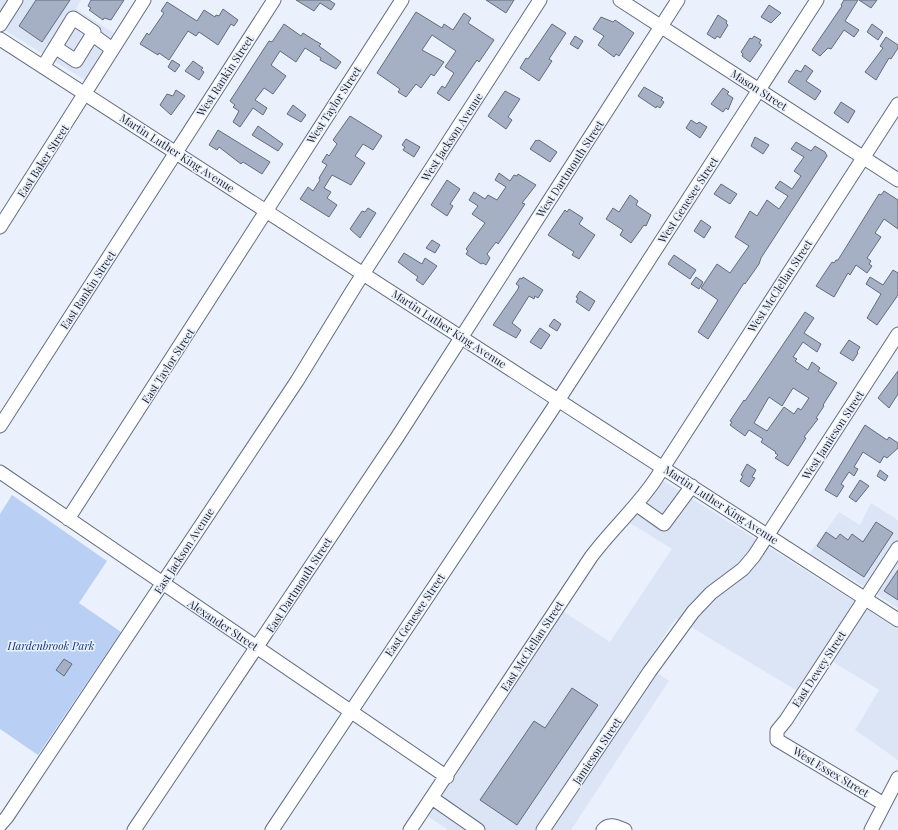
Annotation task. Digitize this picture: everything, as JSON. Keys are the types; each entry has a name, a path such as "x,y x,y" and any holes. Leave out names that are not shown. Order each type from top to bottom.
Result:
{"street":[{"path":"0,25 4,10 16,0"},
{"name":"East Baker Street","path":"0,227 144,0"},
{"name":"West Rankin Street","path":"175,152 274,0"},
{"name":"West Taylor Street","path":"266,211 402,0"},
{"name":"West Jackson Avenue","path":"363,274 540,0"},
{"name":"Mason Street","path":"620,0 898,180"},
{"name":"West Dartmouth Street","path":"461,337 678,0"},
{"name":"West Genesee Street","path":"558,401 817,0"},
{"path":"43,67 55,47 73,18 94,32 76,61 55,47"},
{"path":"92,35 112,49"},
{"name":"Martin Luther King Avenue","path":"0,39 898,620"},
{"name":"West McClellan Street","path":"663,468 898,104"},
{"name":"East Rankin Street","path":"0,426 162,175 175,152"},
{"name":"East Taylor Street","path":"68,519 266,211"},
{"name":"East Jackson Avenue","path":"0,825 297,381 363,274"},
{"name":"West Jamieson Street","path":"650,671 700,604 743,569 754,556 898,334"},
{"name":"East Dartmouth Street","path":"134,830 257,648 461,337"},
{"name":"East Genesee Street","path":"272,830 558,401"},
{"name":"East McClellan Street","path":"410,830 447,777 595,552 637,505 663,468"},
{"name":"Alexander Street","path":"0,472 162,584 447,777"},
{"path":"637,505 664,524 692,486"},
{"name":"East Dewey Street","path":"777,740 777,731 786,720 898,548"},
{"name":"Jamieson Street","path":"543,830 650,671"},
{"name":"West Essex Street","path":"777,740 884,804"},
{"path":"870,830 898,778"},
{"path":"432,798 478,830"},
{"path":"603,830 605,827 611,825 625,830"}],"shaded area":[{"path":"0,0 81,0 76,9 117,35 86,81 0,27"},
{"path":"664,481 898,629 898,760 855,730 879,690 822,655 799,692 676,618 645,665 669,681 571,830 448,830 426,815 561,610 610,642 672,549 630,523"},
{"path":"871,503 898,520 898,608 810,553 839,512 860,525"}],"green space":[{"name":"Hardenbrook Park","path":"12,495 107,561 79,603 121,632 38,755 0,729 0,514"}],"building":[{"path":"36,0 70,0 42,42 19,26"},
{"path":"91,0 124,0 111,20 104,18 103,20 89,10 91,8 88,6"},
{"path":"296,0 329,0 335,4 331,10 320,3 314,11"},
{"path":"486,0 514,0 506,13"},
{"path":"844,0 858,0 845,21 859,30 854,37 844,30 831,49 828,48 820,56 812,50 842,6 841,5"},
{"path":"859,0 877,0 871,8"},
{"path":"167,2 197,21 204,10 215,17 216,15 219,16 223,9 238,20 234,26 231,24 218,45 199,32 196,36 188,31 169,60 159,53 158,55 140,44 147,33 149,35 164,13 161,11"},
{"path":"769,5 781,13 771,23 761,17"},
{"path":"416,12 442,28 444,24 453,30 464,13 471,18 468,23 494,40 479,62 477,60 449,101 437,93 442,86 445,88 454,73 445,67 456,51 432,35 422,50 444,62 434,76 431,74 421,88 416,84 406,97 398,92 400,89 377,73"},
{"path":"718,15 727,21 726,23 728,25 720,38 717,36 715,39 707,34"},
{"path":"601,17 613,22 615,20 634,33 619,56 616,54 614,57 598,45 604,36 593,29"},
{"path":"284,24 301,36 303,33 321,44 319,46 341,62 336,69 320,60 321,58 305,48 296,62 280,51 271,65 286,76 273,94 264,88 255,100 267,108 263,115 253,108 240,127 233,122 239,111 233,107 235,105 230,101 269,41 272,42"},
{"path":"552,24 566,33 549,59 552,61 539,81 520,68"},
{"path":"872,24 883,32 878,40 867,32"},
{"path":"575,36 583,41 578,49 570,44"},
{"path":"754,36 761,40 759,43 762,45 750,62 742,56 743,54 741,52 750,38 752,39"},
{"path":"886,37 898,45 898,48 891,59 889,58 876,80 865,72 883,48 880,46"},
{"path":"172,60 180,65 175,72 168,67"},
{"path":"193,61 203,68 201,70 204,72 199,80 185,71"},
{"path":"805,65 813,71 806,81 821,91 815,100 788,82 796,70 801,72"},
{"path":"644,87 663,98 661,100 664,102 660,108 657,106 656,108 638,96"},
{"path":"723,88 729,92 727,94 733,98 728,110 726,108 723,112 711,104"},
{"path":"176,90 185,96 171,115 160,105 167,94 173,96"},
{"path":"505,91 520,99 508,117 512,120 506,129 488,116"},
{"path":"841,102 855,111 848,123 834,113"},
{"path":"293,105 306,115 301,122 287,114"},
{"path":"350,116 382,136 373,150 363,144 355,156 365,163 351,185 332,175 324,188 331,192 327,198 337,205 329,217 300,199 308,187 313,191 320,180 319,178 327,165 322,162 327,154 329,156 337,144 333,140"},
{"path":"691,120 697,124 699,122 707,127 700,138 686,128"},
{"path":"258,126 283,144 278,151 252,135"},
{"path":"218,130 270,162 262,174 243,162 241,164 219,147 217,150 209,145"},
{"path":"755,137 769,145 763,154 751,146"},
{"path":"406,139 420,147 414,157 403,150 405,147 402,145"},
{"path":"536,140 539,140 557,152 550,162 530,149"},
{"path":"796,142 811,151 815,146 825,152 827,156 761,258 759,264 745,284 744,283 708,339 698,332 718,300 701,288 717,264 730,273 749,246 735,237 750,211 757,216 767,200 779,209 788,196 775,188 780,181 792,189 801,176 794,171 804,157 791,149"},
{"path":"499,173 510,181 514,175 517,176 518,174 536,185 522,203 525,204 498,244 496,242 487,254 490,258 486,265 483,263 481,264 466,254 468,251 466,249 485,223 472,214 478,206 469,200 474,192 485,199 488,195 497,200 506,187 495,180"},
{"path":"447,180 460,189 450,204 453,206 447,216 431,205"},
{"path":"721,184 737,194 730,204 714,194"},
{"path":"884,191 898,200 898,229 884,219 875,233 881,237 867,258 871,261 869,264 872,266 867,273 856,265 850,275 848,273 834,297 816,286 832,262 834,263 838,260 879,194 881,195"},
{"path":"630,195 638,201 636,205 651,215 646,226 644,225 631,243 620,235 623,230 606,219 613,208 619,212"},
{"path":"368,208 376,213 360,238 350,229 362,211 365,212"},
{"path":"569,209 583,218 579,224 595,235 579,259 572,255 574,252 548,235 565,210 567,212"},
{"path":"701,220 711,227 704,238 694,231"},
{"path":"432,240 440,245 435,253 426,248"},
{"path":"404,253 422,264 425,258 437,266 423,285 416,280 418,277 398,262"},
{"path":"674,255 696,270 690,279 668,264"},
{"path":"893,270 898,273 898,295 877,325 867,318 881,294 866,284 870,277 883,285"},
{"path":"523,277 543,290 538,298 535,296 534,299 529,296 512,323 521,330 516,338 493,325 518,289 519,286 516,284 520,278 522,279"},
{"path":"696,277 703,282 699,289 691,284"},
{"path":"580,291 595,301 589,311 576,302 578,298 576,297"},
{"path":"805,312 814,318 804,333 821,344 817,352 803,342 793,357 797,359 795,361 808,370 812,362 820,368 818,371 837,383 816,418 818,419 804,437 806,438 788,466 775,458 778,455 761,442 763,439 749,430 745,436 730,425 732,422 730,421 744,400 745,401","holes":["793,388 809,398 801,410 798,408 794,414 784,407 767,431 754,423 769,397 782,406"]},
{"path":"554,319 561,324 557,331 549,326"},
{"path":"540,328 550,335 541,349 530,342"},
{"path":"849,340 860,347 853,361 840,353"},
{"path":"898,371 898,394 889,408 878,398"},
{"path":"865,425 887,440 889,437 898,443 898,448 887,458 884,456 880,463 863,452 854,467 858,469 854,476 849,472 841,484 844,486 837,497 825,490"},
{"path":"747,464 756,470 752,477 755,478 749,487 740,481 743,476 741,475"},
{"path":"880,470 888,476 885,481 877,476"},
{"path":"860,480 869,486 856,502 849,497"},
{"path":"876,522 893,533 864,577 817,546 826,532 836,539 840,534 848,540 852,534 863,542"},
{"path":"898,570 898,600 884,591"},
{"path":"64,659 72,664 64,676 56,670"},
{"path":"572,688 598,705 517,825 480,800 534,721 545,728"}]}
